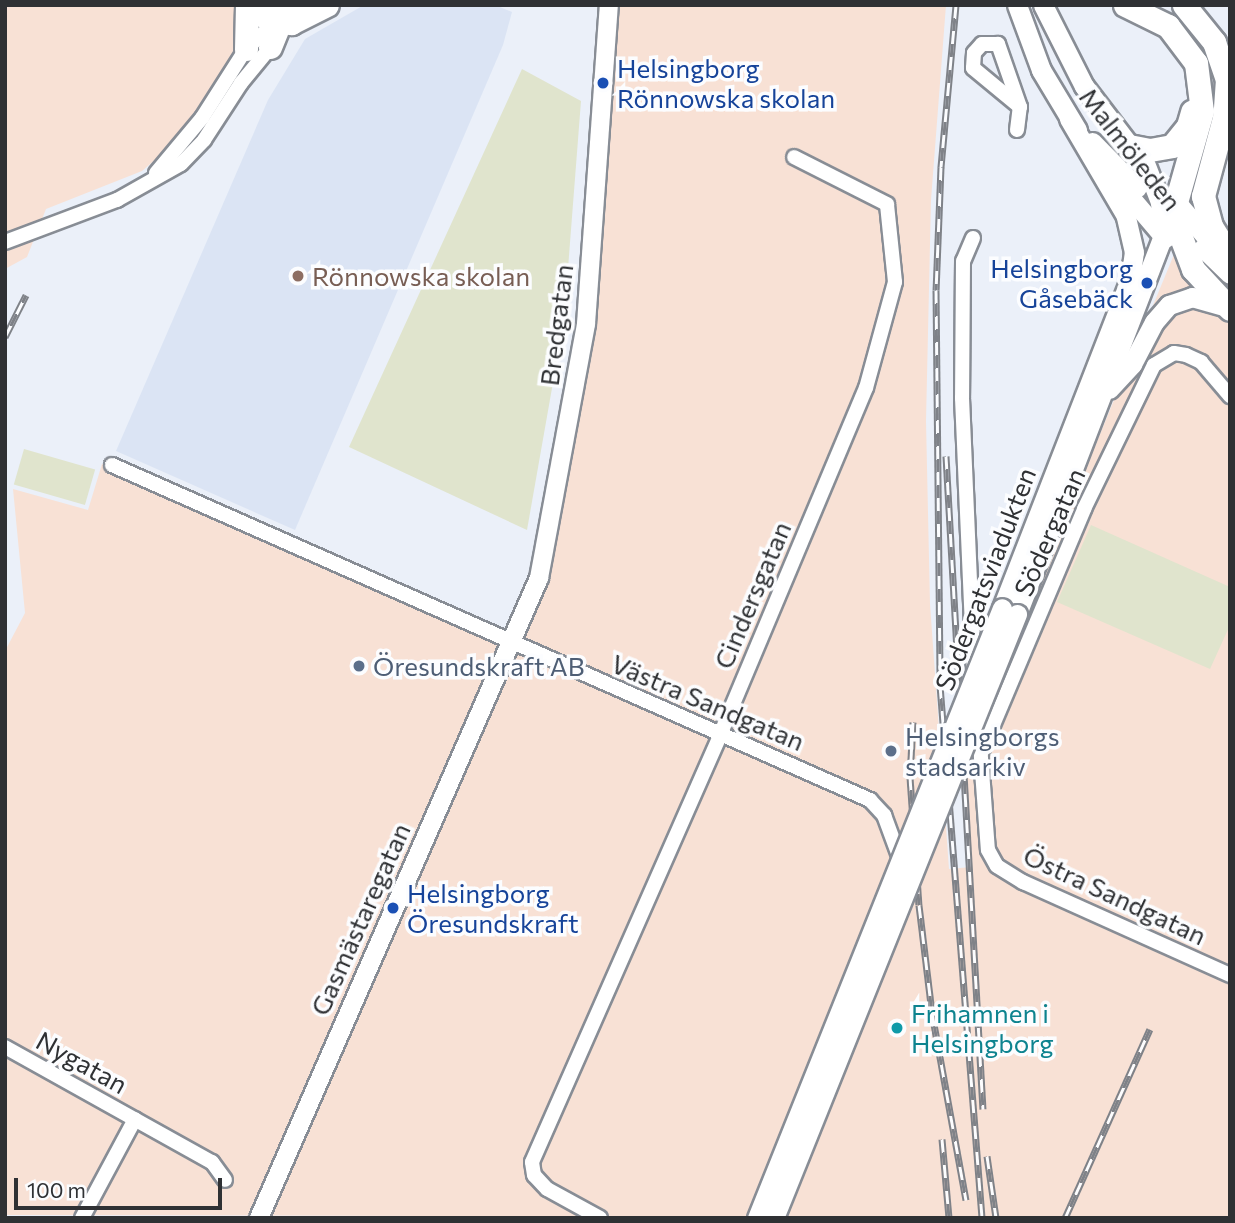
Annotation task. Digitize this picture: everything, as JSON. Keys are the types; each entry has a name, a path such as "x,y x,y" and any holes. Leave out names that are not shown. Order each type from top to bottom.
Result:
{"highway":[{"path":"246,49 247,5"},
{"path":"254,5 284,14 327,5"},
{"path":"1125,5 1168,26 1196,63 1202,111 1168,202 1171,236 1194,269 1230,309"},
{"path":"1184,5 1225,50 1227,104 1203,196 1205,210 1230,257"},
{"path":"270,47 284,14"},
{"path":"1129,146 1161,149 1181,138 1191,114 1196,63"}],"main road":[{"name":"Malmöleden","path":"1017,5 1022,25 1069,119 1171,236"},
{"name":"Malmöleden","path":"1046,13 1084,86 1146,166 1168,202 1230,265"},
{"path":"1069,119 1142,193 1168,202 1194,187 1210,164"},
{"name":"Södergatsviadukten","path":"774,1218 1009,611 1130,280 1134,252 1126,216 1069,119"},
{"path":"1130,280 1146,247 1171,236 1201,247 1230,274"},
{"name":"Södergatsviadukten","path":"757,1218 1009,611 1171,236"},
{"path":"1101,397 1132,363 1154,322 1169,305 1192,297 1230,309"}],"street":[{"name":"Bredgatan","path":"510,643 546,552 580,365 609,5"},
{"path":"148,182 202,118 246,49 284,14"},
{"path":"5,242 96,209 180,164 204,140 270,47"},
{"path":"1196,63 1225,50"},
{"path":"1017,130 1020,107"},
{"name":"Cindersgatan","path":"600,1218 547,1189 534,1175 532,1162 720,735 866,388 895,282 887,205 794,157"},
{"path":"973,238 963,261 962,398 967,574 981,755"},
{"name":"Södergatan","path":"981,755 1084,509 1154,365 1174,353 1186,355 1201,362 1230,396"},
{"name":"Västra Sandgatan","path":"112,465 870,800 884,815 904,874 767,1218"},
{"name":"Gasmästaregatan","path":"259,1218 510,643"},
{"name":"Östra Sandgatan","path":"981,755 988,850 997,866 1016,878 1230,975"},
{"name":"Nygatan","path":"5,1048 212,1162 225,1180"},
{"name":"Nygatan","path":"82,1218 135,1119"}],"shaded area":[{"path":"5,5 240,5 241,43 178,140 142,171 46,209 27,257 5,269"},
{"name":"Rönnowska skolan","path":"364,5 495,5 512,12 503,45 295,530 116,451 268,100 305,39"},
{"path":"614,5 946,5 931,200 926,421 930,604 949,869 971,867 964,764 1175,252 1230,322 1230,1218 5,1215 5,651 25,613 13,489 88,510 102,464 513,647 570,450"}],"green space":[{"path":"522,69 581,101 564,320 527,530 349,447"},
{"path":"24,449 95,469 85,505 14,485"},
{"path":"1091,525 1230,587 1230,625 1210,669 1057,602"}],"railway":[{"path":"956,5 941,167 936,290 940,685 982,1218"},
{"path":"5,337 26,295"},
{"path":"946,456 983,1109"},
{"path":"913,722 910,777 919,905 932,1013 966,1200"},
{"path":"1065,1218 1150,1029"},
{"path":"942,1139 949,1218"},
{"path":"987,1156 996,1218"}],"place":[{"name":"Helsingborg Rönnowska skolan","path":"603,83"},
{"name":"Rönnowska skolan","path":"298,276"},
{"name":"Helsingborg Gåsebäck","path":"1147,283"},
{"name":"Öresundskraft AB","path":"359,666"},
{"name":"Helsingborgs stadsarkiv","path":"891,751"},
{"name":"Helsingborg Öresundskraft","path":"393,908"},
{"name":"Frihamnen i Helsingborg","path":"897,1028"}]}
